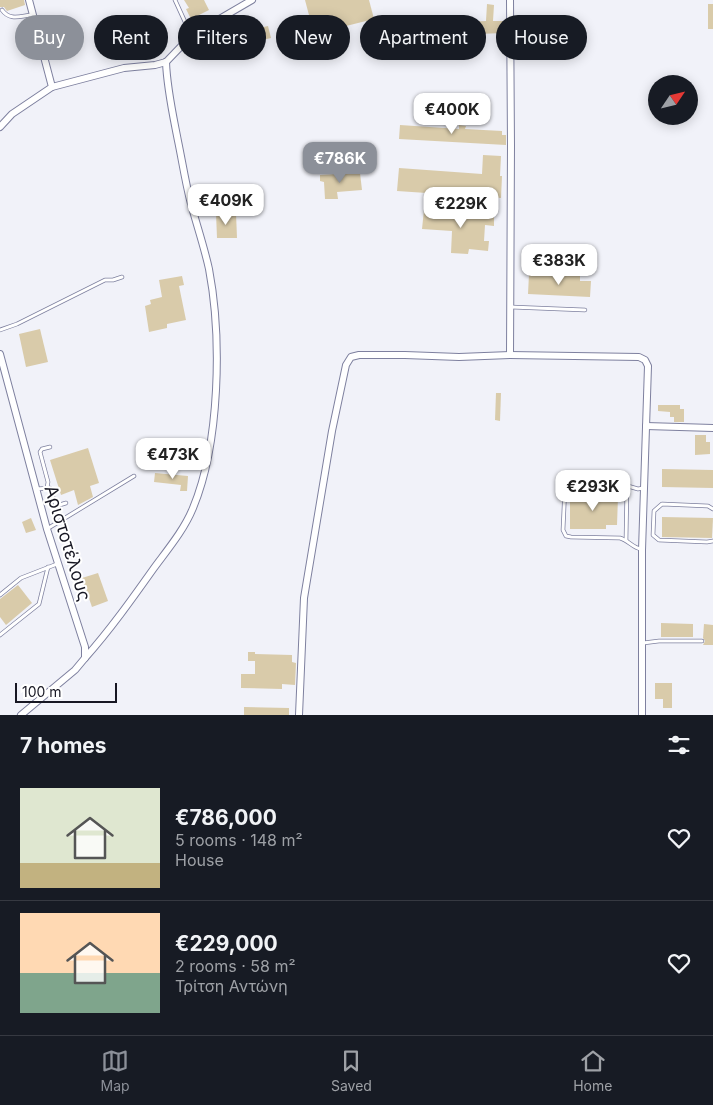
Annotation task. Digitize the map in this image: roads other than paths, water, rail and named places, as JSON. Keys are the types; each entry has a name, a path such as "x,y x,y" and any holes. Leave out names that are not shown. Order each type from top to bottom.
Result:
{"street":[{"path":"29,0 52,87"},
{"path":"226,15 252,0"},
{"path":"510,0 510,355"},
{"path":"0,127 12,114 52,87 124,68 166,62 178,50"},
{"path":"21,715 75,670 106,634 179,534 193,510 201,486 213,428 216,391 216,326 208,268 190,197 173,112 166,62"},
{"name":"Αριστοτέλους","path":"0,354 35,490 85,647 85,658"},
{"path":"299,715 304,598 332,431 346,365 351,357 359,355 459,357 510,355 640,356 645,360 648,366 642,550 642,715"},
{"path":"646,426 713,428"}],"lane":[{"path":"175,0 182,15"},
{"path":"2,10 12,18 32,14"},
{"path":"0,330 17,324 105,280 122,277"},
{"path":"511,307 585,310"},
{"path":"47,488 48,482 40,452 42,449 50,447"},
{"path":"47,529 134,476"},
{"path":"642,550 637,549 626,540 620,538 571,538 566,536 563,530 564,486 570,481 621,484 638,489 644,488"},
{"path":"626,540 627,485"},
{"path":"35,490 50,488 55,505 66,503"},
{"path":"713,509 708,506 662,504 654,511 652,524 653,535 659,540 713,541"},
{"path":"643,525 652,524"},
{"path":"0,595 21,578 57,564"},
{"path":"0,635 39,604 48,567"},
{"path":"643,643 659,640 702,641"}]}
